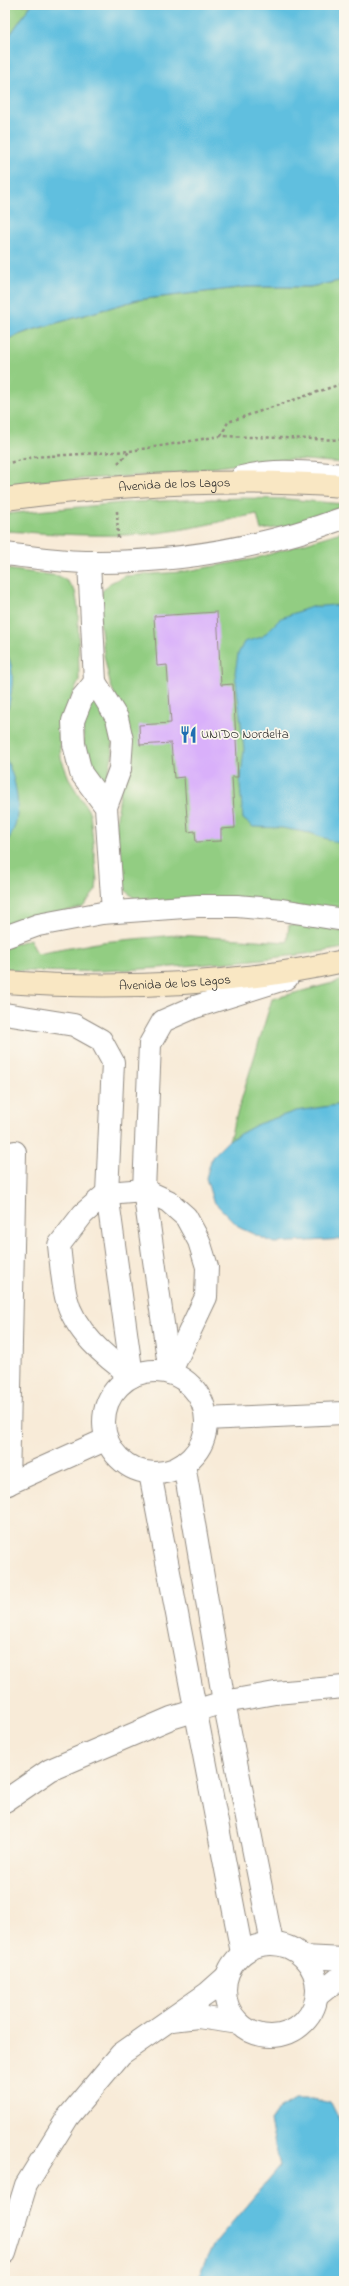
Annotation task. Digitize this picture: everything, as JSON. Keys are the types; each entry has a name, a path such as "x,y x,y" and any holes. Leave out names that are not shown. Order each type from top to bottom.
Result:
{"street":[{"path":"224,482 259,473 284,471 344,475"},
{"name":"Avenida de los Lagos","path":"5,500 151,484 224,482 344,486"},
{"path":"5,554 89,562 222,551 303,533 344,518"},
{"path":"89,562 95,682 117,718 122,740 120,769 106,806 113,912"},
{"path":"95,682 82,698 73,721 74,744 81,773 106,806"},
{"path":"5,937 45,924 113,912 237,906 282,910 344,920"},
{"path":"170,1373 144,1190 150,1044 163,1021 195,1007 337,963"},
{"name":"Avenida de los Lagos","path":"5,982 137,987 273,973 337,963"},
{"path":"5,1014 74,1024 101,1040 114,1062 107,1193 132,1376"},
{"path":"15,1152 6,1484 107,1440"},
{"path":"132,1376 111,1361 81,1329 66,1298 59,1245 82,1214 107,1193 144,1190 168,1201 186,1217 199,1241 207,1266 206,1297 170,1373"},
{"path":"146,1371 170,1373 186,1381 196,1392 203,1405 206,1419 206,1430 199,1449 184,1464 162,1473 150,1473 136,1470 123,1463 113,1452 107,1440 103,1425 108,1403 120,1384 132,1376 146,1371"},
{"path":"206,1419 344,1413"},
{"path":"184,1464 224,1702 272,1943"},
{"path":"150,1473 242,1953"},
{"path":"5,1801 50,1770 171,1718 224,1702 275,1694 344,1687"},
{"path":"168,2020 198,2017 239,2023 258,2035 272,2036 286,2034 299,2027 309,2017 317,1996 318,1990 316,1975 304,1957 286,1945 272,1943 261,1944 242,1953 232,1964 226,1977 225,1992 228,2006 239,2023"},
{"path":"304,1957 344,1959"},
{"path":"317,1996 344,1974"},
{"path":"5,2253 26,2185 68,2117 121,2054 226,1977"}],"path":[{"path":"221,436 228,422 344,383"},
{"path":"5,464 32,457 130,451 221,436 344,440"}],"green space":[{"path":"5,5 31,5 5,42"},
{"path":"344,280 344,463 292,459 232,465 169,474 30,482 5,487 5,340 29,331 137,300 247,287 310,287"},
{"path":"243,498 286,499 344,504 344,506 290,526 261,530 257,514 161,533 94,535 7,531 5,537 5,514 132,502"},
{"path":"344,531 344,910 137,901 122,887 116,824 120,795 122,713 110,683 104,655 99,612 102,591 110,583 125,576 181,572 254,559"},
{"path":"5,569 59,576 68,582 75,591 78,607 79,681 66,709 59,733 61,758 70,781 90,813 97,880 96,890 83,907 5,926"},
{"path":"95,702 109,716 113,753 106,781 100,784 91,777 83,737 85,716 88,708"},
{"path":"289,925 318,926 344,932 344,948 276,958 158,968 56,972 5,970 5,947 30,939 37,954 102,942 176,935 287,942"},
{"path":"344,980 344,1104 298,1112 271,1120 229,1140 272,999"}],"water":[{"path":"31,5 344,5 344,280 310,287 247,287 137,300 29,331 5,340 5,42"},
{"path":"334,605 344,609 344,845 310,833 282,828 253,827 243,819 240,786 244,749 235,673 238,654 244,642 262,637 281,618 311,607"},
{"path":"5,651 12,668 12,686 5,722"},
{"path":"5,757 10,767 16,789 17,813 11,835 5,844"},
{"path":"344,1104 344,1239 274,1243 240,1228 213,1201 206,1178 212,1157 229,1140 258,1124 296,1111"},
{"path":"295,2099 313,2099 331,2103 344,2129 344,2281 196,2281 213,2245 280,2166 270,2122 279,2109"}],"building":[{"name":"UNIDO Nordelta","path":"217,612 221,685 233,684 238,777 232,777 235,828 221,829 221,841 196,842 195,831 188,832 184,777 174,778 171,743 140,745 139,725 171,723 167,665 157,666 154,616"}],"place":[{"name":"UNIDO Nordelta","path":"188,734"}]}
